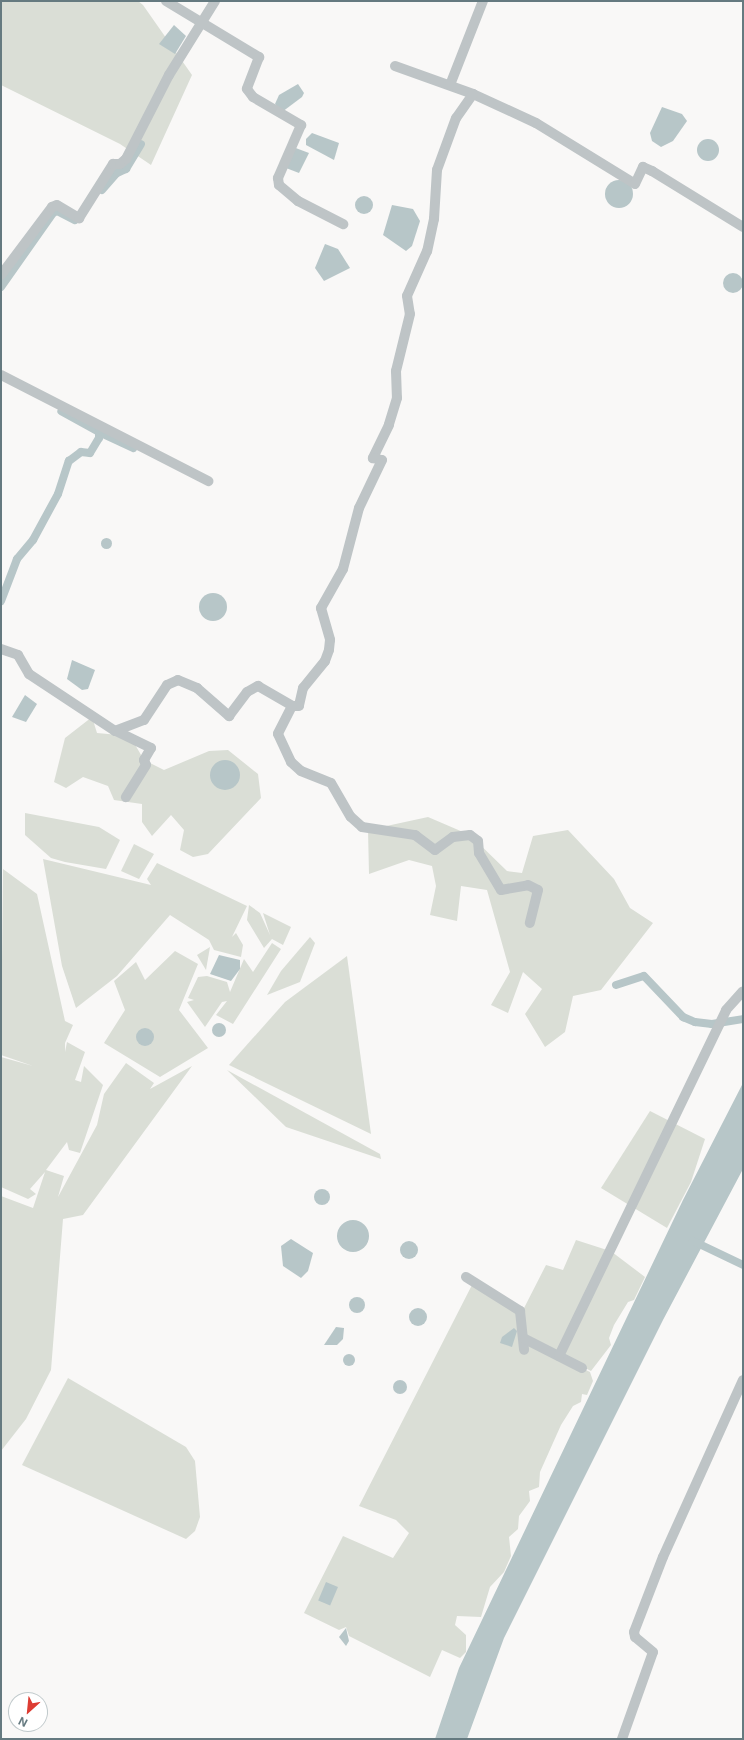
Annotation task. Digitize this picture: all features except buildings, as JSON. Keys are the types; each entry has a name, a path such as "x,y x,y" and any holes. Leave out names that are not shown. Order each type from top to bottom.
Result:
{"street":[{"path":"166,1 259,58 246,89 253,97 301,125 278,178 279,185 298,201 343,224"},
{"path":"1,275 52,207 57,205 79,218 113,164 120,164 126,159 169,75 203,23 215,1"},
{"path":"450,85 483,1"},
{"path":"395,66 473,94 536,123 636,184 643,167 652,171 743,227"},
{"path":"115,731 144,720 167,685 178,680 197,688 229,716 247,692 258,686 292,706 299,706 303,688 325,661 329,650 330,640 321,608 343,569 359,508 382,460 373,458 389,425 397,398 396,371 410,314 407,296 427,251 434,219 437,170 456,118 473,94"},
{"path":"1,375 208,481"},
{"path":"1,649 18,655 29,674 115,731 151,748 144,760 146,765 126,797"},
{"path":"292,706 278,734 283,748 301,771 331,784 355,822 368,830 415,835 435,850 453,837 470,835 478,841 479,853 501,890 528,885 538,890 530,923"},
{"path":"559,1356 726,1010 743,991"},
{"path":"466,1277 520,1311 525,1339 524,1350"},
{"path":"525,1339 582,1368"},
{"path":"622,1739 653,1652 635,1637 634,1632 663,1557 743,1380"}],"shaded area":[{"path":"1,1 138,1 143,5 192,75 151,165 120,144 1,85"},
{"path":"174,25 186,36 175,54 159,44"},
{"path":"298,84 304,93 302,97 282,112 275,104 279,95"},
{"path":"662,107 682,114 687,121 673,141 661,147 652,141 650,133"},
{"path":"312,133 339,143 334,160 306,145 306,139"},
{"path":"708,139 716,142 719,150 716,158 708,161 700,158 697,150 700,142"},
{"path":"293,147 309,153 299,173 286,168"},
{"path":"619,180 629,184 633,194 629,204 619,208 609,204 605,194 609,184"},
{"path":"364,196 370,199 373,205 370,211 364,214 358,211 355,205 358,199"},
{"path":"392,205 413,209 420,221 412,246 406,251 383,235"},
{"path":"325,244 338,249 350,268 324,281 315,268"},
{"path":"733,273 740,276 743,283 740,290 733,293 726,290 723,283 726,276"},
{"path":"106,537 110,539 112,543 110,547 106,549 102,547 100,543 102,539"},
{"path":"213,593 223,597 227,607 223,617 213,621 203,617 199,607 203,597"},
{"path":"72,660 95,670 88,689 82,690 67,679"},
{"path":"25,695 37,704 26,722 12,717"},
{"path":"92,717 97,733 130,736 144,760 164,770 209,751 228,750 258,774 261,798 208,854 193,857 180,850 184,830 171,815 152,836 142,822 142,804 114,800 108,786 83,777 66,788 54,782 65,738"},
{"path":"225,760 231,761 239,769 239,781 231,789 225,790 219,789 211,781 210,775 211,769 219,761"},
{"path":"25,813 99,827 120,840 106,869 65,862 51,858 25,835"},
{"path":"428,817 470,835 507,871 522,873 533,836 568,830 614,879 630,908 653,923 601,990 573,996 565,1032 545,1047 525,1014 542,989 523,972 508,1013 491,1005 510,972 487,890 461,886 457,921 430,915 436,886 432,866 409,860 369,874 368,830"},
{"path":"134,844 154,854 139,879 121,871"},
{"path":"43,859 151,885 147,879 157,863 247,906 232,937 236,933 243,945 241,957 214,950 209,940 170,915 117,976 76,1008 62,966"},
{"path":"3,869 37,894 65,1021 73,1025 65,1043 65,1052 67,1042 85,1052 75,1080 81,1082 84,1066 103,1085 80,1153 69,1150 67,1142 46,1170 64,1176 58,1197 97,1125 104,1094 126,1063 154,1083 150,1089 192,1066 83,1215 63,1219 51,1370 26,1419 1,1451 1,1196 33,1208 45,1172 30,1189 36,1194 28,1199 1,1187 1,1057 33,1066 1,1055"},
{"path":"249,905 260,913 270,935 263,913 291,927 283,945 272,939 264,948 247,920"},
{"path":"310,937 315,943 300,982 267,995 281,971"},
{"path":"272,943 281,949 233,1024 216,1015 227,1001 222,1002 205,1027 187,1002 194,1000 188,998 198,977 207,976 227,982 230,992 244,959 253,972"},
{"path":"210,947 206,970 197,955"},
{"path":"175,951 198,964 179,1010 208,1048 160,1077 104,1043 125,1010 114,981 136,962 145,980"},
{"path":"219,955 240,960 240,969 231,981 210,974"},
{"path":"347,956 371,1134 229,1065 285,1002"},
{"path":"219,1023 224,1025 226,1030 224,1035 219,1037 214,1035 212,1030 214,1025"},
{"path":"141,1028 149,1028 154,1033 152,1044 149,1046 141,1046 136,1041 136,1033"},
{"path":"227,1070 380,1154 381,1159 286,1127"},
{"path":"743,1083 743,1169 663,1320 504,1638 467,1739 435,1739 459,1668 683,1200"},
{"path":"650,1111 705,1139 691,1182 667,1228 601,1188"},
{"path":"319,1189 325,1189 330,1194 328,1203 325,1205 319,1205 314,1200 314,1194"},
{"path":"353,1220 364,1225 369,1236 364,1247 353,1252 342,1247 337,1236 342,1225"},
{"path":"291,1239 313,1253 308,1271 301,1278 283,1266 281,1246"},
{"path":"576,1240 607,1250 559,1355 526,1338 522,1312 546,1265 563,1270"},
{"path":"409,1241 415,1244 418,1250 415,1256 409,1259 403,1256 400,1250 403,1244"},
{"path":"612,1252 645,1277 634,1300 628,1302 614,1325 609,1338 611,1345 591,1371 562,1356"},
{"path":"473,1283 519,1311 526,1341 590,1372 593,1381 587,1395 582,1394 581,1402 573,1406 561,1425 540,1472 539,1487 529,1491 530,1501 519,1516 518,1529 509,1537 511,1556 504,1572 490,1587 481,1617 457,1616 455,1625 466,1635 466,1652 460,1658 442,1650 430,1677 349,1636 346,1627 339,1630 304,1613 343,1536 393,1558 409,1533 396,1520 359,1506"},
{"path":"357,1297 363,1299 365,1305 363,1311 357,1313 351,1311 349,1305 351,1299"},
{"path":"418,1308 424,1311 427,1317 424,1323 418,1326 412,1323 409,1317 412,1311"},
{"path":"336,1327 344,1328 343,1339 337,1345 324,1345"},
{"path":"514,1328 517,1331 512,1347 500,1343 502,1337"},
{"path":"351,1354 354,1355 354,1365 347,1366 344,1365 343,1358 344,1355"},
{"path":"68,1378 186,1447 195,1461 200,1517 195,1531 186,1539 22,1465"},
{"path":"400,1380 405,1382 407,1387 405,1392 400,1394 395,1392 393,1387 395,1382"},
{"path":"326,1582 338,1587 330,1605 318,1600"},
{"path":"346,1628 349,1641 346,1646 339,1637"}],"waterway":[{"path":"102,190 117,173 126,169 141,144"},
{"path":"1,287 53,213 57,211 75,220"},
{"path":"1,601 17,559 33,540 58,494 69,461 81,452 90,453 99,438 99,432 61,411"},
{"path":"99,432 134,448"},
{"path":"616,985 644,976 683,1017 695,1022 712,1024 743,1019"},
{"path":"693,1241 743,1265"}]}
